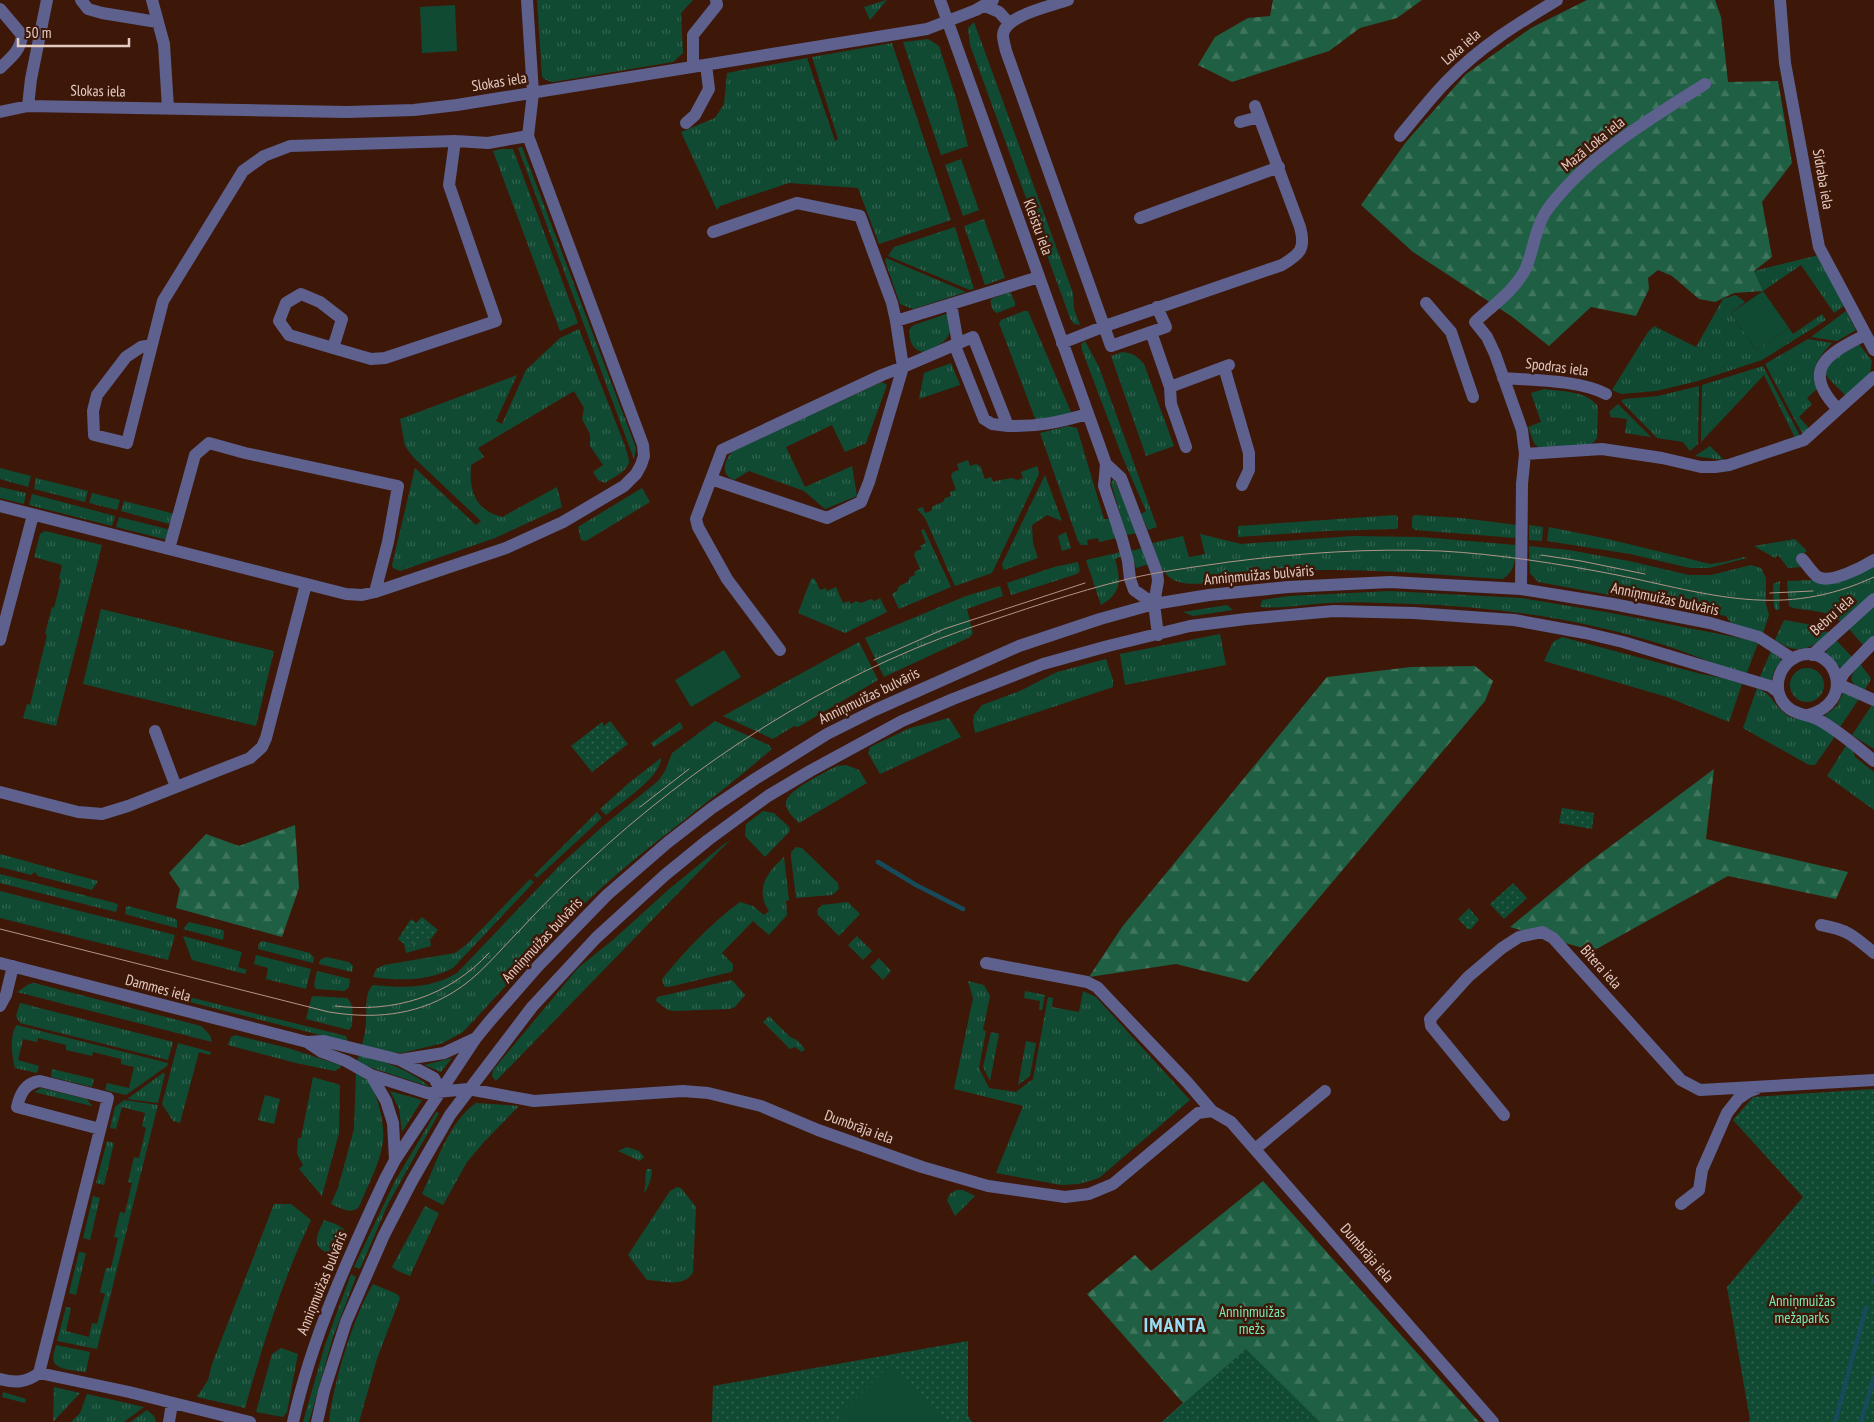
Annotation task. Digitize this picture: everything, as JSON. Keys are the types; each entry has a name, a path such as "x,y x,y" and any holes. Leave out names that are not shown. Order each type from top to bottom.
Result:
{"street":[{"path":"28,106 31,79 48,0"},
{"path":"82,0 88,8 102,13 117,17 157,22"},
{"path":"152,0 164,44 168,108"},
{"path":"0,506 346,594 362,595 506,548 563,522 624,486 641,466 644,456 643,445 528,136 533,93 527,0"},
{"path":"686,123 695,115 709,89 700,66 692,35 717,5 716,0"},
{"name":"Kleistu iela","path":"940,0 1106,464 1104,486 1122,539 1134,590 1154,604"},
{"path":"1068,0 1025,14 1008,23 1003,35 1006,51 1112,346 1166,327 1157,307"},
{"name":"Loka iela","path":"1400,136 1447,80 1476,54 1506,30 1557,0"},
{"name":"Sidraba iela","path":"1780,0 1785,63 1819,247 1874,350"},
{"path":"989,3 1008,23"},
{"name":"Slokas iela","path":"0,112 28,106 348,112 414,110 533,93 927,29 948,22 989,3"},
{"path":"0,9 22,35 22,42 15,54 0,68"},
{"name":"Mazā Loka iela","path":"1503,378 1487,337 1475,322 1509,292 1525,270 1534,238 1548,208 1578,173 1657,114 1705,84"},
{"path":"1062,343 1157,307 1282,265 1302,249 1304,238 1257,111 1240,122"},
{"path":"151,346 141,347 126,357 97,395 93,411 94,435 127,443 163,301 243,171 264,156 290,146 455,141 488,143 528,136"},
{"path":"333,348 342,319 320,302 301,294 286,303 279,321 289,335 333,348 371,359 384,358 496,321 449,186 455,141"},
{"path":"1140,218 1279,167"},
{"path":"711,479 827,518 860,502 869,482 903,367 896,320 889,294 860,216 797,203 713,232"},
{"path":"896,320 1039,277"},
{"path":"1426,303 1451,332 1473,397"},
{"path":"951,304 956,345 984,419 992,424 1032,427 1054,424 1088,414"},
{"path":"1151,332 1170,387 1171,404 1186,447"},
{"path":"1838,409 1825,396 1819,379 1821,369 1827,358 1847,344 1865,335"},
{"path":"780,650 727,579 698,527 696,519 722,450 882,376 973,337 1008,426"},
{"path":"1170,387 1226,366 1249,453 1249,470 1242,485"},
{"path":"1525,454 1602,449 1662,458 1702,467 1728,465 1804,440 1874,377"},
{"path":"1503,378 1522,430 1525,454 1522,484 1522,589"},
{"name":"Spodras iela","path":"1503,378 1550,381 1590,388 1606,394"},
{"path":"169,549 195,455 209,443 246,453 398,486 388,542 375,592"},
{"name":"Kleistu iela","path":"1106,464 1121,478 1155,566 1158,581 1154,604 1158,635"},
{"path":"0,640 33,515"},
{"path":"1802,559 1816,576 1827,579 1852,571 1874,560"},
{"name":"Anniņmuižas bulvāris","path":"293,1422 309,1360 330,1303 363,1227 395,1160 476,1038 538,966 607,895 674,837 712,808 827,734 875,710 1019,646 1100,619 1154,604 1209,595 1288,587 1390,582 1522,589 1710,623 1759,637 1793,659"},
{"path":"0,792 78,812 102,814 242,762 256,753 262,747 306,584"},
{"name":"Bebru iela","path":"1812,654 1826,644 1874,599"},
{"path":"317,1422 324,1391 346,1322 384,1235 416,1172 468,1089 532,1007 596,938 665,875 708,840 768,796 853,747 902,722 952,699 1043,664 1108,646 1190,626 1326,612 1480,616 1548,626 1623,642 1770,686 1778,692"},
{"path":"1808,715 1818,712 1829,705 1836,694 1838,684 1844,673 1874,642"},
{"path":"1874,700 1838,684 1834,671 1827,662 1812,654 1802,655 1793,659 1787,664 1778,678 1778,692 1790,709 1808,715 1846,738 1874,761"},
{"path":"155,732 176,787"},
{"path":"1821,925 1841,929 1855,936 1874,953"},
{"name":"Bitera iela","path":"1504,1115 1431,1026 1430,1019 1468,977 1502,948 1519,937 1542,932 1553,938 1680,1080 1700,1090 1874,1080"},
{"name":"Dammes iela","path":"0,963 307,1042 324,1041 400,1060 434,1078 441,1091 427,1093 372,1075 322,1052 307,1042"},
{"name":"Dumbrāja iela","path":"986,963 1088,982 1097,987 1188,1082 1212,1111 1231,1122 1493,1422"},
{"path":"0,1006 6,995 13,966"},
{"path":"400,1060 444,1053 476,1038"},
{"path":"372,1075 386,1101 393,1123 395,1160"},
{"path":"0,1379 21,1382 27,1381 39,1373 108,1098 40,1081 29,1084 20,1096 17,1107 100,1129"},
{"path":"1680,1204 1699,1190 1702,1170 1727,1114 1738,1099 1748,1092 1763,1087"},
{"name":"Dumbrāja iela","path":"441,1091 468,1089 534,1100 683,1091 708,1093 761,1106 818,1130 922,1167 988,1186 1065,1197 1089,1194 1113,1184 1198,1113 1212,1111"},
{"path":"1255,1149 1325,1090"},
{"path":"39,1373 250,1422"},
{"path":"169,1422 172,1403"}],"green space":[{"path":"537,0 693,0 681,13 683,53 673,62 553,82 542,77"},
{"path":"887,0 870,20 864,7"},
{"path":"1273,0 1422,0 1397,18 1360,28 1329,51 1232,82 1198,65 1215,37 1248,18 1270,16"},
{"path":"1587,0 1715,0 1721,17 1728,82 1778,81 1792,163 1762,202 1772,257 1754,271 1763,291 1734,293 1715,302 1699,299 1672,276 1658,270 1648,278 1649,289 1636,316 1591,307 1549,346 1511,316 1413,252 1361,205 1406,142 1466,74 1531,28"},
{"path":"455,5 457,51 422,53 420,7"},
{"path":"974,22 1073,293 1074,309 1080,325 1074,324 1070,318 970,45 968,28"},
{"path":"928,39 939,46 956,98 968,146 941,155 903,42"},
{"path":"892,43 951,220 879,244 858,188 789,183 720,206 717,210 681,132 715,118 724,104 727,73 807,58 835,141 838,139 812,57"},
{"path":"522,147 636,448 634,459 518,148"},
{"path":"513,149 578,323 560,331 493,151"},
{"path":"961,159 979,210 963,216 945,165"},
{"path":"984,219 1005,278 985,285 964,226"},
{"path":"955,227 974,289 970,290 888,256 894,247"},
{"path":"1819,255 1844,306 1834,313 1801,265 1763,291 1754,271"},
{"path":"886,258 966,292 913,309 900,304 885,261"},
{"path":"1763,291 1789,328 1756,350 1731,313"},
{"path":"1010,292 1015,306 997,313 995,312 991,299"},
{"path":"1736,295 1745,302 1731,313 1756,350 1789,328 1793,334 1822,314 1826,320 1762,360 1698,381 1656,391 1621,394 1612,390 1648,332 1654,326 1696,347 1723,299"},
{"path":"1028,311 1071,412 1063,417 1036,421 999,323 1001,320"},
{"path":"1846,311 1856,330 1837,341 1811,337"},
{"path":"949,313 950,328 947,338 925,352 917,350 910,341 910,328"},
{"path":"579,329 625,446 629,462 628,466 605,483 598,480 593,472 603,465 590,446 590,434 582,419 584,408 574,391 478,448 484,457 471,465 471,483 476,498 485,510 493,514 502,517 557,487 562,507 495,538 400,571 393,568 392,565 415,468 476,525 481,521 414,458 405,446 400,419 517,375 496,421 502,424 526,370 560,338"},
{"path":"1808,339 1832,343 1819,359 1814,370 1817,389 1807,398 1812,404 1799,417 1808,427 1808,432 1803,435 1765,364"},
{"path":"1085,341 1099,367 1157,527 1148,530 1141,514 1146,511 1122,456 1082,350 1081,344"},
{"path":"1859,344 1872,361 1870,373 1846,396 1828,378 1824,371 1827,363"},
{"path":"1122,352 1134,355 1144,364 1174,446 1146,456 1111,356"},
{"path":"951,363 960,385 919,399 924,373"},
{"path":"1763,366 1800,436 1795,438 1764,375 1701,442 1702,385"},
{"path":"882,382 887,385 866,443 845,452 832,425 786,447 805,487 852,466 857,496 825,509 804,491 749,471 734,480 726,474 726,462 733,451"},
{"path":"1699,386 1698,444 1690,451 1683,442 1657,438 1621,401 1624,399 1658,396"},
{"path":"1544,389 1580,394 1598,406 1597,438 1591,445 1539,448 1534,443 1528,427 1541,422 1531,393"},
{"path":"1618,404 1651,437 1625,433 1627,419 1611,417 1609,412"},
{"path":"1068,426 1077,428 1104,519 1111,519 1117,538 1099,542 1098,538 1087,540 1088,545 1081,545 1078,541 1040,433"},
{"path":"1710,446 1722,458 1723,460 1695,456"},
{"path":"968,460 970,466 976,464 980,466 985,479 991,477 993,482 1023,478 1021,472 1037,466 1039,474 992,573 955,586 925,518 917,509 923,507 925,513 931,511 933,506 951,496 950,492 956,490 951,476 953,472 959,470 957,464"},
{"path":"0,468 31,476 28,487 0,479"},
{"path":"1045,475 1062,521 1047,515 1032,525 1033,543 1038,558 1004,570 1002,564"},
{"path":"36,478 88,491 85,502 34,489"},
{"path":"1113,480 1138,533 1126,535 1111,483"},
{"path":"0,487 26,493 24,504 0,498"},
{"path":"642,488 650,502 586,541 581,540 578,527"},
{"path":"92,493 120,500 117,510 89,503"},
{"path":"32,494 115,516 112,526 29,505"},
{"path":"124,501 175,514 173,525 121,511"},
{"path":"1396,515 1398,517 1398,528 1396,529 1238,537 1238,526"},
{"path":"1414,515 1462,518 1517,525 1516,538 1415,530 1412,527"},
{"path":"119,517 171,530 168,540 116,527"},
{"path":"1529,525 1543,527 1542,541 1529,540"},
{"path":"1549,527 1608,539 1710,564 1747,558 1709,568 1690,568 1630,554 1547,541"},
{"path":"924,529 951,587 899,609 892,594 897,591 899,586 908,582 910,577 915,575 914,572 920,569 914,555 916,551 922,549 920,546 926,543 921,530"},
{"path":"45,531 102,545 56,726 23,718 27,704 30,705 47,635 45,634 61,580 59,579 62,565 34,557 40,534"},
{"path":"1066,532 1071,548 1062,551 1058,536"},
{"path":"1200,534 1241,544 1353,536 1422,537 1516,545 1513,568 1503,579 1392,572 1308,570 1269,573 1201,584 1189,584 1173,580 1161,566 1152,543 1183,536 1189,557 1205,554"},
{"path":"1795,539 1807,551 1798,558 1801,567 1788,568 1778,555 1775,558 1754,546"},
{"path":"1529,546 1569,550 1689,575 1711,575 1751,565 1761,568 1766,578 1766,604 1769,615 1763,633 1733,626 1726,616 1538,582 1530,573"},
{"path":"1143,548 1149,564 1136,568 1131,551"},
{"path":"1121,552 1122,556 1115,559 1119,580 1116,591 1113,596 1101,605 1086,560"},
{"path":"1078,562 1080,571 1077,574 1011,595 1007,583 1054,567"},
{"path":"1874,564 1874,593 1842,623 1825,613 1789,606 1787,581 1813,580"},
{"path":"814,578 820,590 826,588 827,591 836,587 843,603 849,601 851,604 856,601 861,603 871,599 875,601 880,598 887,612 845,633 798,613 811,579"},
{"path":"1780,581 1779,610 1776,610 1774,607 1773,584"},
{"path":"1000,586 1003,596 967,609 973,633 970,637 884,677 865,638 966,596"},
{"path":"1390,591 1521,598 1611,613 1758,643 1746,675 1631,635 1570,621 1508,611 1360,602 1260,607 1262,600 1289,596"},
{"path":"1227,605 1233,610 1193,616 1183,612"},
{"path":"1874,605 1874,636 1864,646 1849,629"},
{"path":"101,609 274,651 256,726 83,684"},
{"path":"1784,620 1818,626 1830,634 1810,647 1804,649 1791,648 1775,640"},
{"path":"1220,634 1226,665 1125,685 1120,654"},
{"path":"1562,637 1742,684 1729,722 1667,697 1544,661 1553,642"},
{"path":"1836,640 1852,657 1841,668 1824,654"},
{"path":"859,642 878,680 798,727 794,726 773,739 723,716"},
{"path":"724,650 741,677 691,707 675,680"},
{"path":"1771,651 1782,660 1775,669 1771,681 1759,679"},
{"path":"1106,659 1113,680 1113,687 975,733 974,715 982,705 1020,691 1057,672"},
{"path":"1860,664 1871,678 1864,691 1855,685 1852,679 1853,673"},
{"path":"1475,666 1493,681 1485,701 1248,982 1176,964 1089,977 1122,927 1327,677 1411,667"},
{"path":"1807,668 1819,673 1824,685 1819,697 1807,702 1795,697 1790,685 1795,673"},
{"path":"1757,688 1769,696 1789,716 1812,722 1833,735 1834,738 1815,765 1809,765 1743,728"},
{"path":"1843,692 1859,699 1840,727 1824,716 1837,706"},
{"path":"1872,705 1874,706 1874,749 1852,735"},
{"path":"949,718 961,737 880,774 868,753 870,747 910,728"},
{"path":"610,721 628,744 592,772 571,746 602,722 604,726"},
{"path":"715,721 769,745 772,749 609,881 553,936 463,1032 443,1043 402,1053 362,1045 366,1027 367,997 373,985 396,987 427,985 457,973 560,865 603,826 658,781 665,771 672,753"},
{"path":"680,722 683,728 654,747 651,743"},
{"path":"1847,744 1853,749 1855,757 1874,772 1874,810 1827,776"},
{"path":"661,758 655,773 639,789 606,815 600,809 630,782"},
{"path":"846,765 859,770 867,783 799,823 787,809 787,798 816,777 837,766"},
{"path":"1714,769 1706,839 1848,872 1836,899 1728,876 1593,951 1510,927 1584,866"},
{"path":"1562,808 1594,813 1592,829 1559,823"},
{"path":"763,811 774,813 790,828 789,832 765,857 745,836 746,824"},
{"path":"597,812 602,818 537,878 534,875"},
{"path":"295,825 299,888 282,937 176,908 180,889 169,873 206,834 239,846"},
{"path":"731,840 496,1081 492,1076 493,1070 578,968 613,940 668,890"},
{"path":"796,847 802,848 838,883 839,889 832,895 796,898 791,852"},
{"path":"0,854 98,881 92,890 38,876 35,872 31,875 0,867"},
{"path":"784,857 789,900 786,901 787,915 769,935 753,921 722,953 733,964 731,972 669,987 664,986 662,979 680,958 709,928 740,902 753,906 764,915 769,911 763,896 764,882 772,869"},
{"path":"0,874 115,903 118,905 116,912 0,883"},
{"path":"530,879 534,882 453,968 424,978 394,979 373,977 376,969 384,965 455,953 467,944"},
{"path":"1513,883 1527,898 1504,919 1490,904"},
{"path":"0,891 175,935 168,960 0,918"},
{"path":"848,902 860,914 839,936 818,915 817,910 822,905"},
{"path":"126,907 173,918 177,920 177,928 125,914"},
{"path":"1469,908 1479,920 1471,929 1468,929 1458,919"},
{"path":"422,917 438,930 430,940 426,937 421,943 417,940 411,947 398,939 411,919 416,923"},
{"path":"189,922 223,930 223,940 183,929"},
{"path":"183,936 242,952 238,967 247,970 245,974 192,960"},
{"path":"857,936 872,951 863,960 848,945"},
{"path":"426,937 430,940 431,946 406,953 404,944 406,942"},
{"path":"263,941 310,953 314,958 313,963 258,949 259,943"},
{"path":"256,955 311,969 306,989 266,979 268,968 254,964"},
{"path":"326,957 349,962 353,966 352,972 319,964 320,960"},
{"path":"879,958 891,971 883,980 870,967"},
{"path":"317,971 350,979 349,987 345,991 316,989 314,985"},
{"path":"732,980 745,995 735,1007 730,1009 674,1011 668,1010 656,1001 657,997"},
{"path":"968,981 984,985 990,996 983,1030 986,1031 979,1068 989,1088 1016,1092 1033,1079 1048,997 1053,998 1052,1007 1079,1012 1083,991 1096,997 1190,1100 1099,1178 1079,1184 1061,1185 996,1173 1023,1106 954,1089 973,998"},
{"path":"34,983 201,1026 210,1035 212,1042 17,992"},
{"path":"1025,991 1045,995 1042,1010 1039,1010 1040,1001 1024,998"},
{"path":"169,992 346,1036 348,1042 166,996"},
{"path":"312,996 347,998 350,1001 352,1011 352,1026 349,1030 306,1019"},
{"path":"20,1003 173,1042 168,1060 20,1023 16,1016"},
{"path":"769,1016 790,1037 797,1040 805,1049 802,1052 795,1047 790,1049 763,1022"},
{"path":"17,1025 168,1063 167,1066 126,1095 105,1090 107,1083 129,1088 134,1067 121,1064 121,1059 93,1052 92,1056 66,1050 66,1045 38,1038 37,1042 23,1039 18,1060 39,1066 37,1073 15,1068 12,1039"},
{"path":"991,1032 999,1034 990,1081 983,1067"},
{"path":"235,1035 288,1048 340,1065 341,1067 335,1071 228,1045 231,1037"},
{"path":"1026,1041 1036,1043 1030,1076 1018,1085"},
{"path":"178,1043 211,1052 210,1055 199,1052 180,1123 173,1121 162,1104"},
{"path":"359,1054 387,1063 414,1075 430,1087 357,1063"},
{"path":"452,1058 441,1072 424,1065"},
{"path":"52,1069 94,1079 92,1087 51,1077"},
{"path":"356,1072 368,1081 375,1093 383,1127 383,1141 380,1157 359,1207 349,1211 331,1204 338,1188 354,1129"},
{"path":"163,1073 165,1074 158,1103 127,1099"},
{"path":"313,1077 340,1085 339,1133 322,1196 299,1169 303,1165 297,1154 298,1138 301,1138"},
{"path":"41,1088 87,1099 92,1106 34,1092"},
{"name":"Anniņmuižas mežaparks","path":"1874,1089 1874,1422 1748,1422 1750,1420 1727,1287 1803,1197 1733,1120 1753,1097"},
{"path":"390,1091 422,1100 402,1132 399,1109"},
{"path":"265,1095 280,1099 274,1124 258,1120"},
{"path":"124,1100 158,1105 97,1349 57,1341 66,1307 71,1308 66,1331 89,1337 92,1323 97,1324 105,1294 100,1292 106,1268 111,1268 118,1238 114,1237 120,1212 125,1213 132,1183 128,1182 134,1157 139,1158 146,1128 142,1126 145,1113 122,1107 116,1129 110,1128 115,1107"},
{"path":"476,1103 519,1106 467,1162 443,1205 422,1194 450,1132 466,1111"},
{"path":"436,1112 439,1113 388,1204 360,1269 354,1267 395,1181"},
{"path":"107,1141 114,1143 104,1185 96,1183"},
{"path":"627,1147 639,1151 644,1157 640,1161 618,1151"},
{"path":"647,1169 651,1169 651,1174 645,1192 644,1191"},
{"name":"Anniņmuižas mežs","path":"1263,1181 1479,1422 1162,1422 1183,1403 1087,1294 1135,1255 1151,1271"},
{"path":"677,1187 681,1188 696,1207 693,1272 685,1280 679,1282 647,1280 628,1255 670,1191"},
{"path":"956,1190 963,1190 975,1196 955,1216 947,1200 950,1194"},
{"path":"93,1196 100,1198 90,1240 83,1238"},
{"path":"274,1204 291,1204 311,1220 291,1266 274,1313 245,1408 197,1397 208,1380 212,1364"},
{"path":"425,1206 439,1213 410,1276 392,1267"},
{"path":"324,1220 334,1223 345,1230 346,1233 337,1258 323,1251 317,1244 318,1234"},
{"path":"79,1252 86,1253 76,1295 69,1293"},
{"path":"351,1274 356,1277 333,1337 309,1422 303,1422 325,1345"},
{"path":"373,1284 397,1294 400,1298 377,1359 359,1422 329,1422 339,1370 351,1332"},
{"path":"968,1341 968,1416 972,1422 712,1422 713,1386"},
{"path":"56,1345 90,1352 86,1372 68,1370 56,1365 53,1358"},
{"path":"281,1348 298,1354 287,1412 283,1417 256,1412 272,1354"},
{"path":"1246,1349 1320,1422 1162,1422"},
{"path":"891,1364 948,1422 850,1422 841,1413"},
{"path":"54,1387 80,1393 53,1422"},
{"path":"3,1392 26,1399 25,1403 2,1397"},
{"path":"87,1394 144,1407 124,1422 71,1422 80,1413"},
{"path":"147,1410 154,1416 156,1422 130,1422"}],"waterway":[{"path":"878,862 916,885 963,909"},
{"path":"1835,1422 1866,1308"},
{"path":"1861,1422 1874,1377"}],"tram line":[{"path":"0,929 329,1012 377,1015 408,1011 438,1001 471,980 561,888 628,827 717,758 764,727 813,698 863,672 914,649 966,629 1047,602 1128,579 1178,569 1282,556 1388,550 1462,552 1529,560 1596,571 1715,595 1746,599 1808,598 1840,590 1874,577"},
{"path":"1541,555 1645,574"},
{"path":"874,660 944,629 1085,583"},
{"path":"1770,593 1813,591"},
{"path":"640,807 689,769"},
{"path":"335,1006 378,1007 419,999 456,981 489,953"}],"district":[{"name":"IMANTA","path":"1175,1325"}]}
